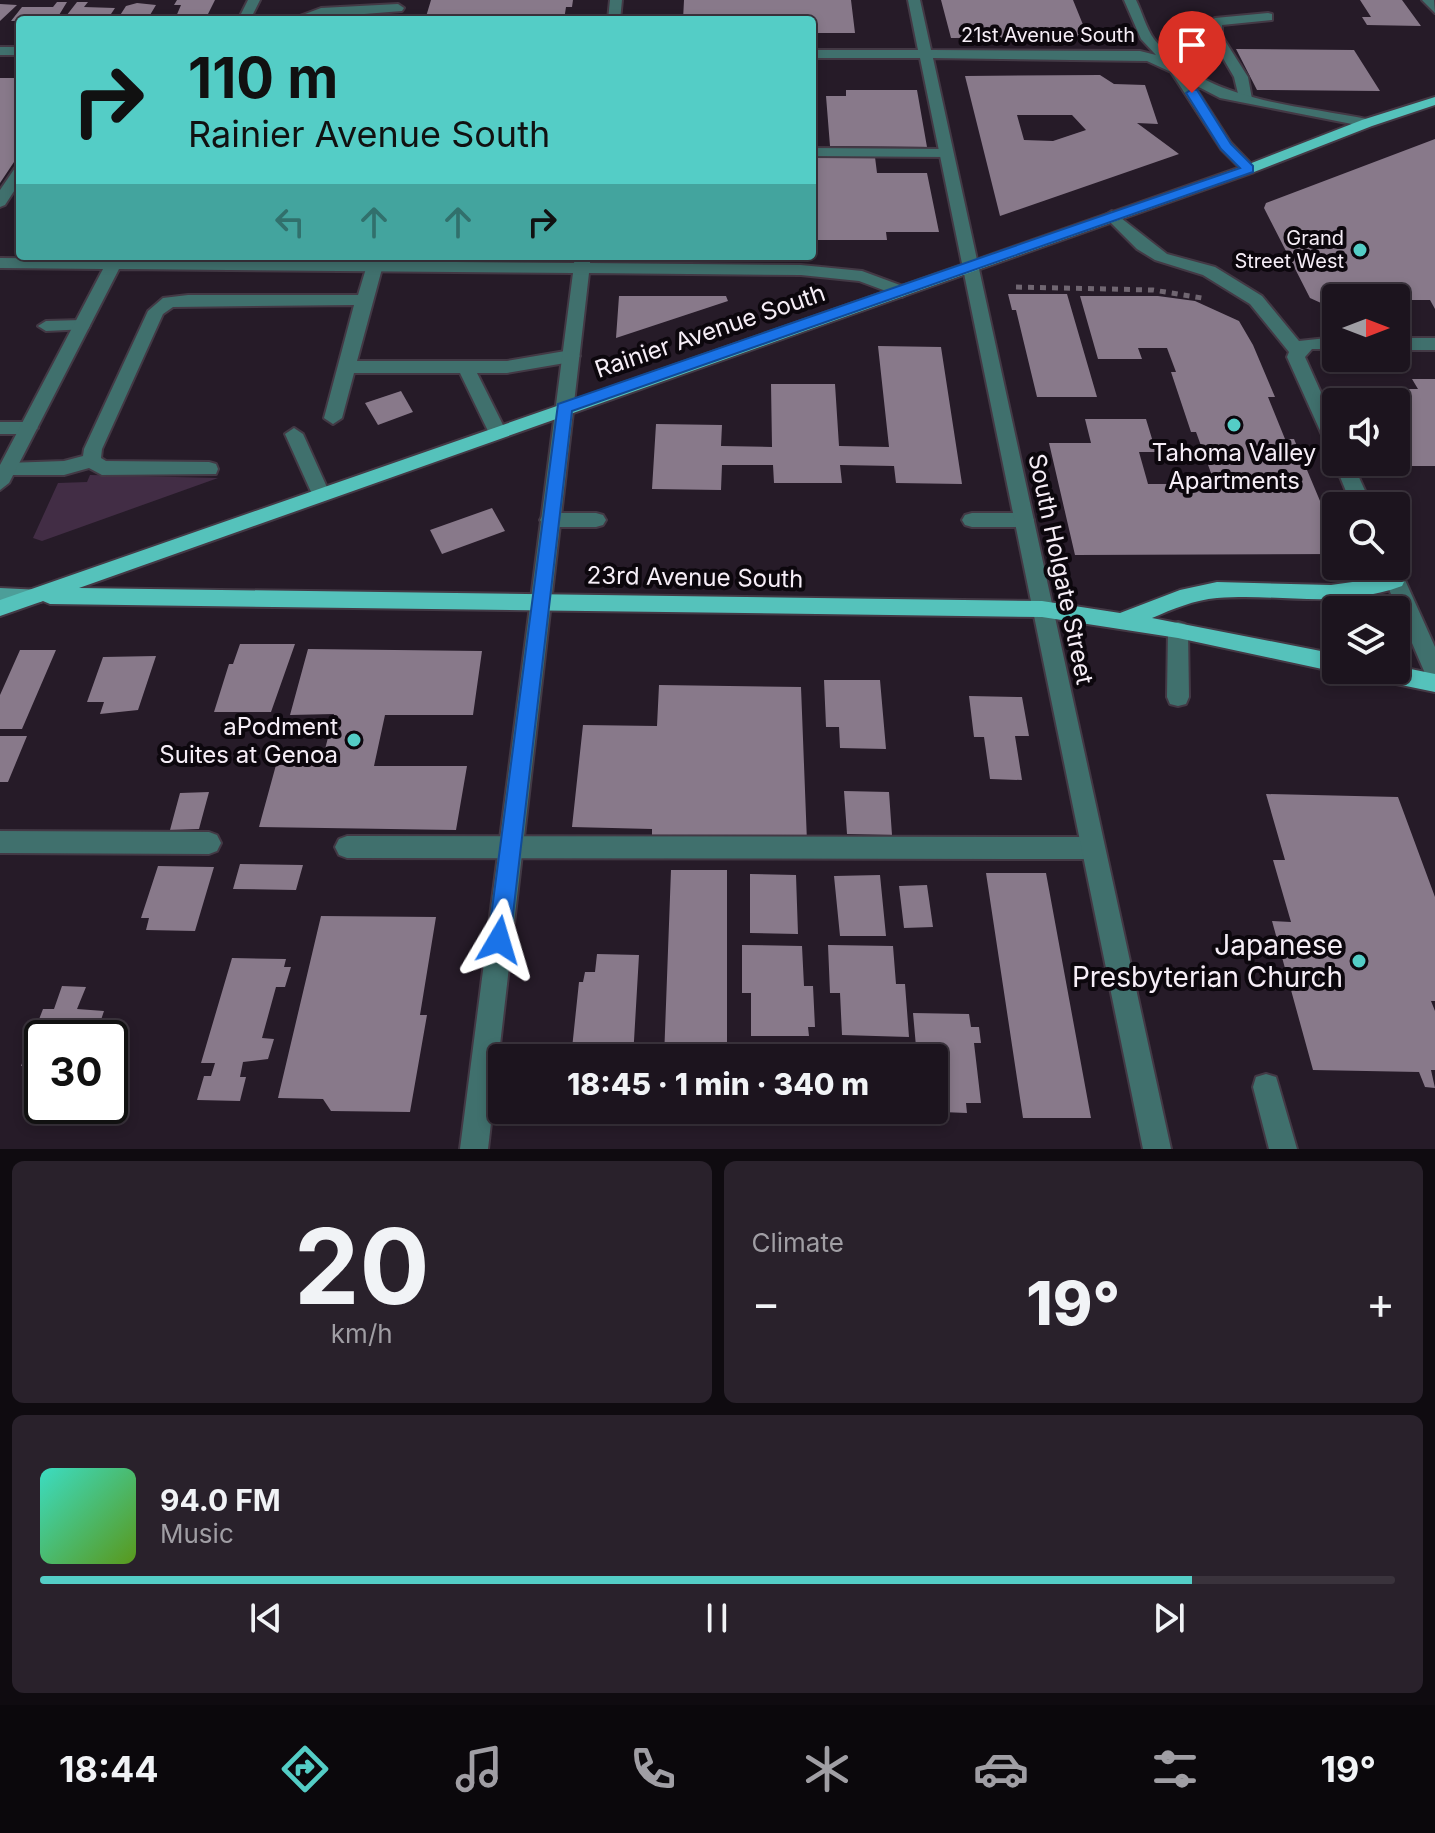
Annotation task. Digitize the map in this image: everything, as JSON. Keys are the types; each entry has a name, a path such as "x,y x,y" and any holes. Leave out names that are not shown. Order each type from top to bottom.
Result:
{"main road":[{"name":"Rainier Avenue South","path":"0,608 497,431 902,292 1435,101"},
{"path":"1122,621 1182,597 1215,590 1359,591 1380,587 1386,580"},
{"name":"23rd Avenue South","path":"0,596 539,600 1042,609 1178,630 1322,660"},
{"path":"1410,678 1435,683"}],"street":[{"name":"South Holgate Street","path":"914,0 1157,1149"},
{"path":"1130,0 1147,39 1175,67 1226,146 1249,169"},
{"path":"1428,0 1435,9"},
{"path":"311,16 335,10 398,8"},
{"path":"1245,99 1241,77 1216,36 1215,22 1268,17"},
{"name":"21st Avenue South","path":"816,54 1140,55 1175,67 1220,94 1367,123"},
{"path":"816,152 946,153"},
{"path":"0,202 16,177"},
{"path":"1112,216 1152,251 1209,271 1256,300 1298,351"},
{"path":"3,476 115,260"},
{"path":"0,263 115,260 265,260 375,265 396,261 582,262 801,270 862,276 902,292"},
{"path":"474,1149 582,262"},
{"path":"333,418 375,265"},
{"path":"92,461 93,449 156,311 169,302 364,300"},
{"path":"46,326 82,325"},
{"path":"1322,343 1302,346 1296,357 1322,415"},
{"path":"1410,344 1435,344"},
{"path":"346,367 507,367 571,356"},
{"path":"466,368 497,431"},
{"path":"0,428 29,428"},
{"path":"294,434 321,494"},
{"path":"3,476 92,461 102,468 209,469"},
{"path":"550,520 596,520"},
{"path":"972,520 1024,520"},
{"path":"1395,580 1435,671"},
{"path":"1178,630 1178,697"},
{"path":"0,842 209,843"},
{"path":"347,847 1093,848"},
{"path":"1266,1087 1283,1149"}],"path":[{"path":"1016,287 1166,291 1209,300"}],"shaded area":[{"path":"90,475 218,478 42,541 33,538 58,483 87,482"}],"building":[{"path":"177,0 215,0 207,16 176,16 181,5 174,5"},
{"path":"431,0 573,0 572,7 566,7 565,16 426,16"},
{"path":"684,0 851,0 855,33 816,33 816,16 683,16"},
{"path":"941,0 1073,0 1088,37 951,38"},
{"path":"1360,0 1402,0 1421,26 1367,25 1362,17 1371,17"},
{"path":"57,2 67,2 58,16 16,16 16,21 11,21 22,7 53,7"},
{"path":"77,2 88,2 84,7 115,8 110,16 66,16"},
{"path":"137,3 156,5 149,16 120,16 126,6"},
{"path":"0,4 17,5 0,21"},
{"path":"1236,49 1354,50 1380,91 1257,90"},
{"path":"1100,75 1114,84 1145,85 1158,124 1137,123 1179,154 1000,216 965,76","holes":["1017,115 1072,115 1086,130 1053,141 1024,140"]},
{"path":"0,78 16,78 16,159 0,183"},
{"path":"846,90 917,90 927,147 830,146 826,96 846,96"},
{"name":"Grand Street West","path":"1435,139 1435,309 1430,300 1410,300 1410,284 1322,284 1322,303 1310,298 1264,208 1266,203"},
{"path":"816,157 875,157 877,173 927,173 939,232 886,232 887,240 816,240"},
{"path":"1008,294 1067,294 1097,397 1037,397 1016,310 1012,310"},
{"path":"619,296 726,296 728,301 616,338"},
{"name":"Tahoma Valley Apartments","path":"1080,296 1158,296 1195,301 1239,321 1275,397 1268,397 1285,439 1294,439 1322,506 1322,554 1075,555 1049,443 1091,443 1085,419 1146,419 1156,452 1139,452 1148,484 1215,484 1196,432 1191,432 1171,372 1176,372 1167,348 1138,348 1142,359 1098,359"},
{"path":"878,346 941,347 962,484 896,483 894,466 840,465 842,483 774,483 773,465 722,465 721,490 652,489 656,424 722,425 721,446 772,447 771,384 835,384 839,446 889,447"},
{"path":"1412,379 1435,379 1435,466 1410,466 1410,389 1418,389"},
{"path":"401,391 413,412 378,425 365,403"},
{"path":"492,508 505,531 442,554 430,530"},
{"path":"240,644 295,644 271,712 214,712 229,664 233,664"},
{"name":"aPodment Suites at Genoa","path":"308,649 482,651 473,715 385,715 374,766 467,766 456,830 259,827 276,765 321,765 334,714 290,715"},
{"path":"20,650 56,650 22,729 0,729 0,695"},
{"path":"156,656 138,710 100,714 104,702 87,702 103,657"},
{"path":"824,680 880,680 886,749 840,748 839,727 826,727"},
{"path":"659,685 801,687 807,842 652,840 652,829 572,827 583,725 657,726"},
{"path":"969,696 1022,697 1029,736 1015,736 1022,780 990,779 984,737 974,737"},
{"path":"0,736 27,736 8,782 0,782"},
{"path":"844,791 889,792 892,835 847,834"},
{"path":"209,792 199,829 170,830 180,793"},
{"name":"Japanese Presbyterian Church","path":"1266,794 1398,797 1435,897 1435,1001 1431,1001 1435,1011 1435,1070 1431,1070 1435,1088 1425,1087 1419,1072 1313,1070 1272,921 1291,922 1273,860 1285,860"},
{"path":"240,864 303,865 296,890 233,889"},
{"path":"158,866 214,867 195,931 146,930 149,918 141,918"},
{"path":"671,870 727,870 727,1044 665,1044"},
{"path":"986,873 1046,873 1091,1118 1023,1118"},
{"path":"750,874 796,875 798,934 750,933"},
{"path":"880,875 886,936 840,936 834,876"},
{"path":"927,885 933,927 904,928 899,886"},
{"path":"321,916 436,917 420,1015 427,1015 410,1112 331,1111 323,1099 278,1098"},
{"path":"742,945 802,946 804,986 813,986 815,1027 808,1027 809,1036 751,1036 751,993 742,993"},
{"path":"828,945 893,946 896,984 905,984 909,1037 842,1035 840,993 830,993"},
{"path":"597,954 639,955 634,1044 572,1044 579,982 583,982 585,972 595,972"},
{"path":"232,958 286,959 284,967 291,967 285,987 276,987 262,1038 274,1039 268,1059 243,1062 240,1077 246,1077 240,1101 197,1100 204,1076 211,1076 215,1063 201,1063"},
{"path":"62,986 86,987 77,1009 104,1011 101,1020 39,1020 43,1009 54,1009"},
{"path":"913,1013 969,1014 971,1027 979,1027 981,1043 974,1043 981,1103 966,1103 967,1113 948,1112 948,1044 916,1044"}],"place":[{"name":"Grand Street West","path":"1360,250"},
{"name":"Tahoma Valley Apartments","path":"1234,425"},
{"name":"aPodment Suites at Genoa","path":"354,740"},
{"name":"Japanese Presbyterian Church","path":"1359,961"}],"route":[{"path":"499,940 564,408 1249,169 1226,146 1192,93"}]}
